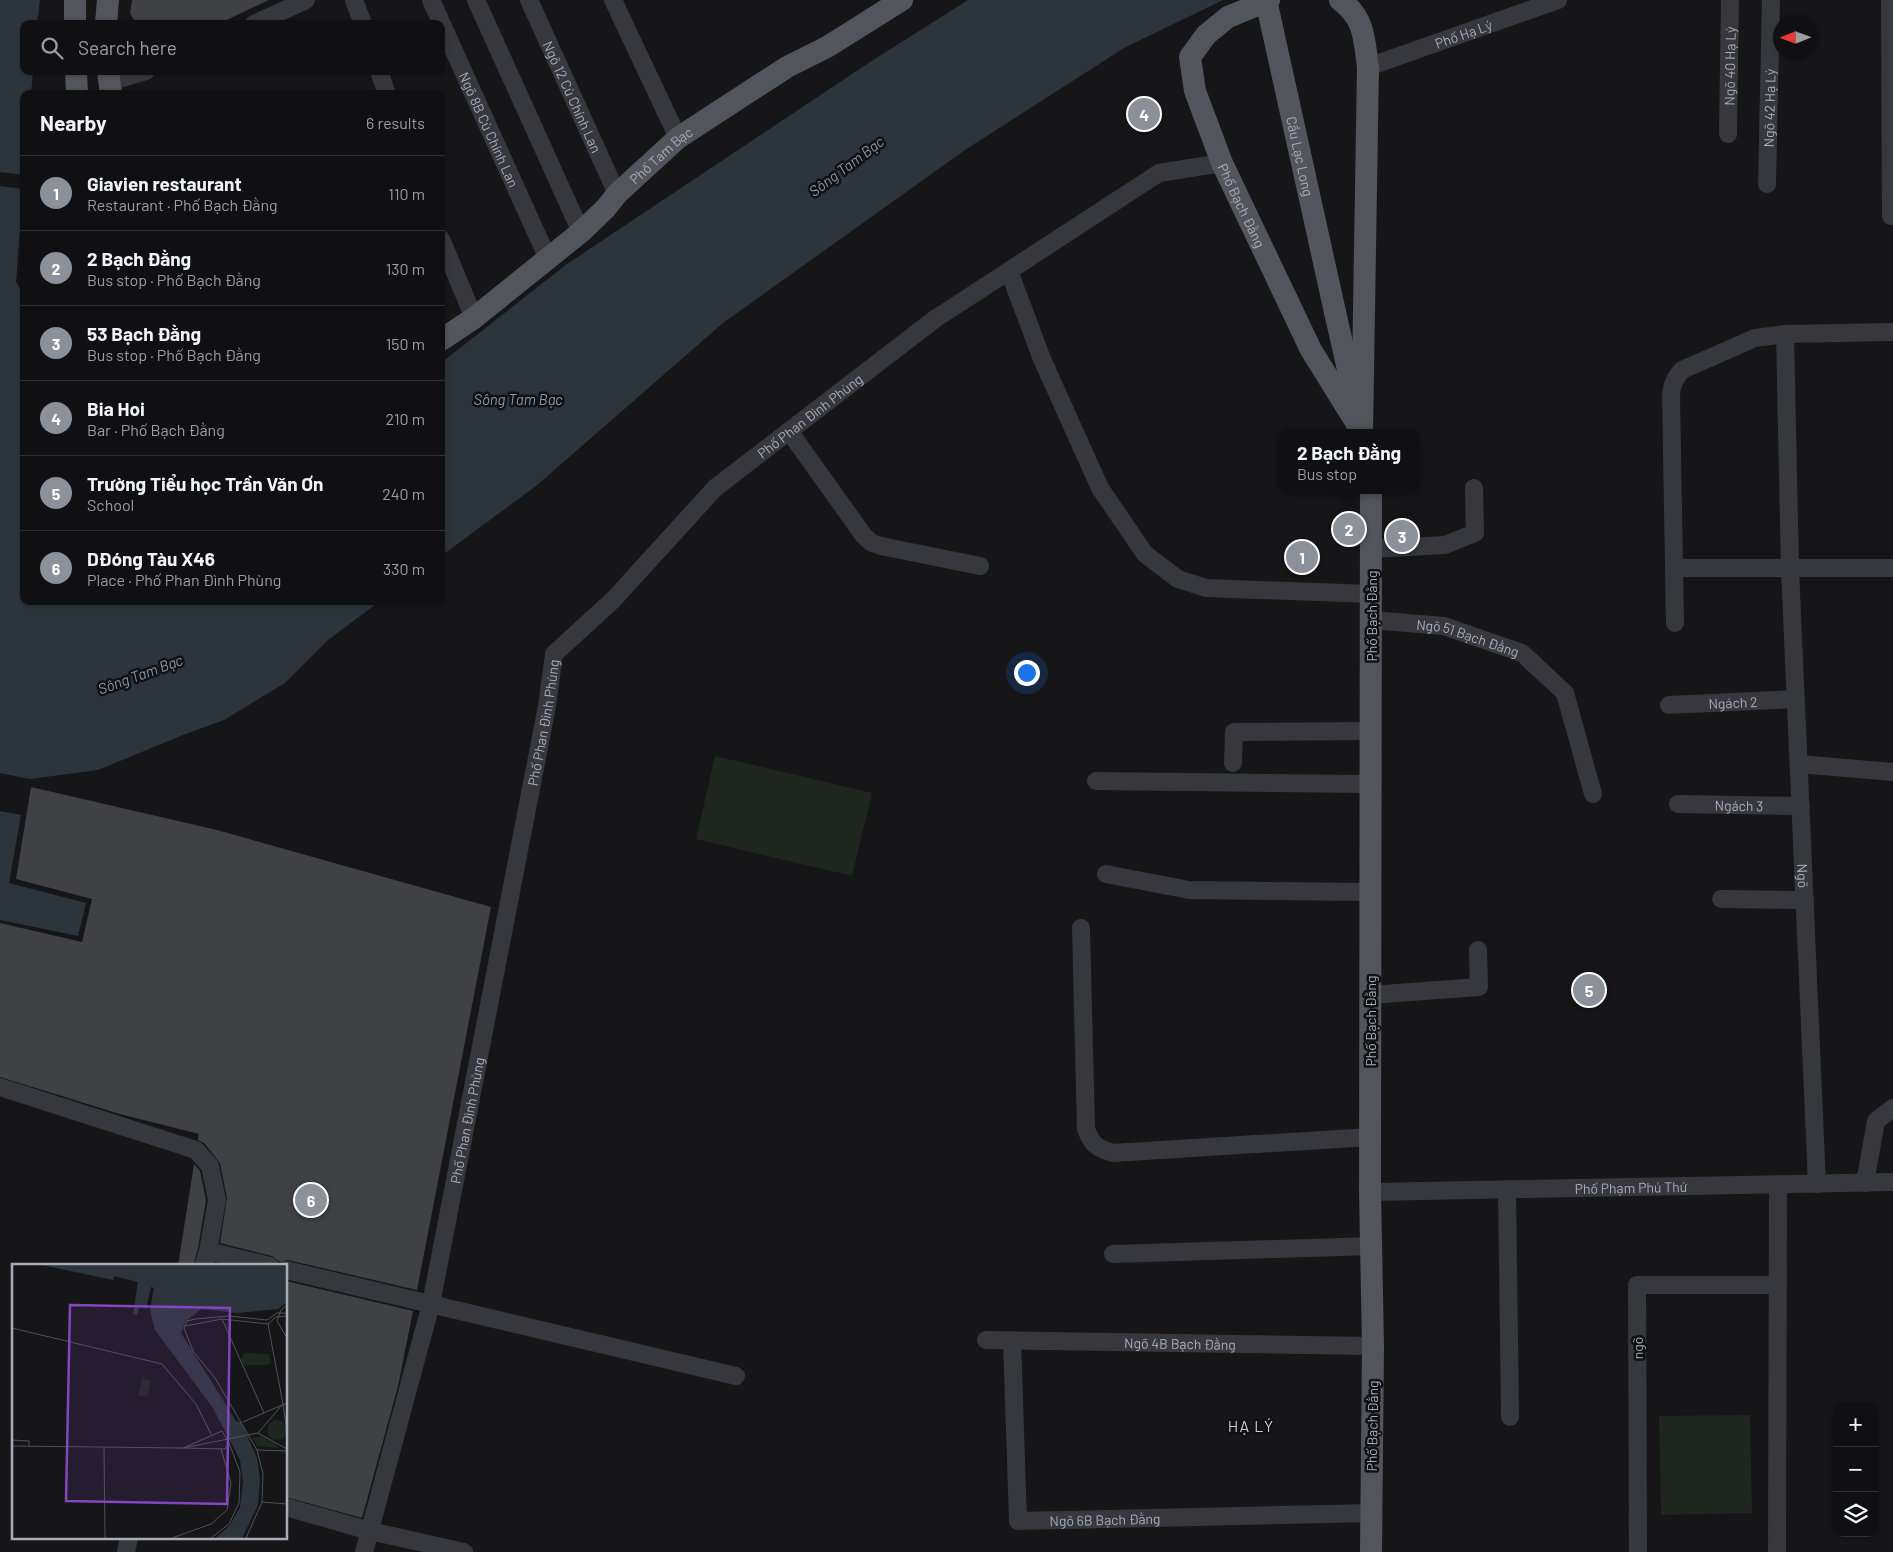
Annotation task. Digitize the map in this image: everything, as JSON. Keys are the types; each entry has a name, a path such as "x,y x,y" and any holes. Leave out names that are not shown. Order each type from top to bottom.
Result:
{"main road":[{"path":"75,0 75,20"},
{"path":"106,20 108,0"},
{"name":"Phố Bạch Đằng","path":"1267,0 1228,17 1206,35 1190,57 1195,91 1222,163 1311,350 1360,429"},
{"name":"Cầu Lạc Long","path":"1267,0 1334,312 1361,429"},
{"path":"1340,0 1352,8 1362,26 1368,67 1362,429"},
{"name":"Phố Tam Bạc","path":"445,337 474,318 582,232 617,194 678,138 787,67 827,47 889,3"},
{"path":"76,75 77,90"},
{"name":"Phố Bạch Đằng","path":"1371,494 1370,1246 1373,1346 1371,1552"}],"street":[{"path":"263,20 306,0"},
{"path":"354,0 362,20"},
{"name":"Ngõ 8B Cù Chính Lan","path":"431,0 440,20"},
{"path":"476,0 582,232"},
{"name":"Ngõ 12 Cù Chính Lan","path":"529,0 617,194"},
{"path":"613,0 678,138"},
{"name":"Phố Hạ Lý","path":"1368,67 1558,0"},
{"name":"Ngõ 40 Hạ Lý","path":"1728,134 1730,0"},
{"name":"Ngõ 42 Hạ Lý","path":"1767,184 1771,0"},
{"path":"1890,0 1891,216"},
{"name":"Ngõ 8B Cù Chính Lan","path":"445,31 548,259"},
{"path":"109,82 133,75"},
{"path":"380,75 386,90"},
{"name":"Phố Phan Đình Phùng","path":"364,1552 431,1304 546,715 554,654 614,599 715,488 935,319 1159,173 1222,163"},
{"path":"445,249 474,318"},
{"path":"1009,271 1042,359 1100,488 1144,554 1178,579 1206,588 1371,594"},
{"path":"1675,623 1672,385 1682,370 1755,338 1785,334 1893,332"},
{"name":"Ngõ","path":"1785,334 1790,569 1817,1184"},
{"path":"789,431 864,536 872,543 980,566"},
{"path":"1371,549 1445,545 1475,533 1474,488"},
{"path":"1675,568 1893,568"},
{"name":"Ngõ 51 Bạch Đằng","path":"1370,620 1444,626 1522,653 1564,693 1593,794"},
{"name":"Ngách 2","path":"1669,705 1796,699"},
{"path":"1233,763 1234,732 1371,731"},
{"path":"1799,764 1893,772"},
{"path":"1096,781 1370,784"},
{"name":"Ngách 3","path":"1678,804 1801,806"},
{"path":"1106,874 1189,890 1370,892"},
{"path":"1721,899 1805,900"},
{"path":"1081,928 1086,1128 1091,1140 1101,1149 1114,1153 1370,1137"},
{"path":"1370,995 1479,987 1478,950"},
{"path":"0,1087 196,1150 210,1166 217,1200 205,1258 254,1264"},
{"path":"1865,1183 1876,1121 1893,1108"},
{"name":"Phố Phạm Phú Thứ","path":"1370,1192 1893,1182"},
{"path":"1777,1552 1778,1184"},
{"path":"1507,1190 1510,1417"},
{"path":"1113,1254 1370,1246"},
{"path":"288,1270 736,1376"},
{"name":"ngõ","path":"1638,1552 1637,1285 1778,1286"},
{"name":"Ngõ 4B Bạch Đằng","path":"986,1340 1373,1346"},
{"name":"Ngõ 6B Bạch Đằng","path":"1012,1340 1018,1521 1370,1513"},
{"path":"288,1508 370,1530 464,1552"}],"shaded area":[{"path":"715,756 872,793 852,876 696,839"},
{"path":"1750,1415 1752,1513 1661,1515 1659,1416"}],"water":[{"name":"Sông Tam Bạc","path":"0,0 40,0 38,20 20,20 20,75 33,75 31,90 20,90 20,231 16,282 20,288 20,605 375,605 328,640 285,683 224,720 98,770 30,779 0,773"},
{"name":"Sông Tam Bạc","path":"968,0 1223,0 1124,48 965,150 723,323 536,486 445,553 445,360 567,264 870,62"},
{"path":"0,811 21,815 9,883 86,903 78,936 0,920"}],"pier":[{"path":"0,172 20,174 20,189 0,186"}],"building":[{"path":"132,0 269,0 226,20 134,20 130,13"},
{"path":"31,787 217,830 491,907 417,1290 288,1260 280,1262 272,1256 220,1243 227,1198 220,1163 204,1143 198,1140 199,1134 120,1114 0,1077 0,923 82,942 92,899 16,879"},
{"path":"194,1164 200,1171 206,1200 194,1264 178,1264"},
{"path":"288,1281 413,1311 398,1386 362,1518 288,1498"}],"place":[{"name":"Bia Hoi","path":"1144,114"},
{"name":"2 Bạch Đằng","path":"1349,529"},
{"name":"53 Bạch Đằng","path":"1402,536"},
{"name":"Giavien restaurant","path":"1302,557"},
{"name":"Trường Tiểu học Trần Văn Ơn","path":"1589,990"},
{"name":"DĐóng Tàu X46","path":"311,1200"}],"district":[{"name":"HẠ LÝ","path":"1251,1425"}]}
